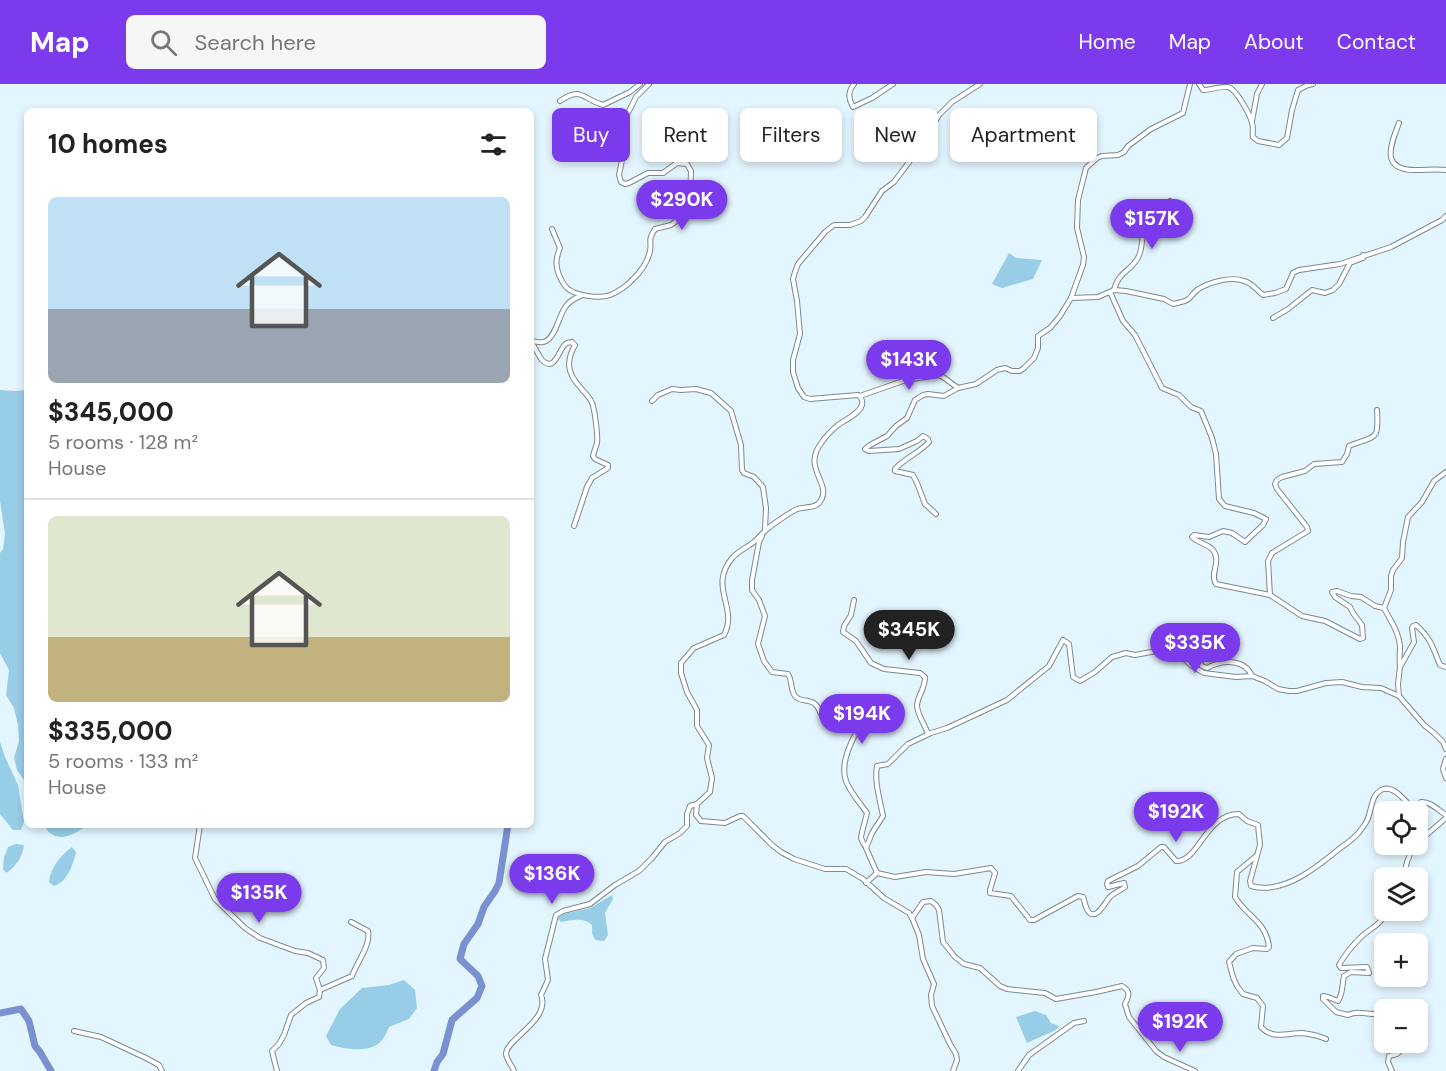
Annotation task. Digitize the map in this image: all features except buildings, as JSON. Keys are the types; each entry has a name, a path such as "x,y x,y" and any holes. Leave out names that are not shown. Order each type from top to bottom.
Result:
{"street":[{"path":"560,101 575,93 603,105 630,92 640,84"},
{"path":"552,229 560,248 556,261 564,285 571,292 583,295 609,296 632,281 644,265 650,250 649,238 655,229 675,222 690,200 691,171 687,164 676,163 663,173 648,173 629,183 621,182 625,119 636,98 649,84"},
{"path":"854,84 849,90 849,99 853,107 893,84"},
{"path":"958,388 938,375 906,380 860,396 810,399 804,397 798,388 793,372 792,360 800,334 794,279 795,272 803,258 828,230 834,225 850,225 861,221 882,191 894,182 920,149 939,115 952,102 980,84"},
{"path":"936,514 925,504 913,476 895,471 909,457 924,447 929,442 928,439 923,436 899,449 869,451 865,449 887,436 907,418 915,400 928,394 944,396 958,388 976,384 997,370 1005,368 1020,371 1034,358 1038,348 1038,336 1054,324 1071,297 1083,265 1084,257 1077,228 1078,200 1086,168 1097,158 1124,152 1128,146 1151,129 1183,113 1190,84"},
{"path":"1199,84 1203,90 1230,87 1236,93 1252,122"},
{"path":"1262,84 1257,94 1252,122 1253,138 1279,145 1287,138 1298,90 1313,84"},
{"path":"1399,123 1390,149 1390,159 1395,166 1414,171 1446,170"},
{"path":"1170,201 1146,226 1142,236 1140,254 1136,261 1116,280 1112,291 1123,321 1135,335 1162,388 1179,395 1191,407 1201,411 1216,454 1219,499 1225,506 1254,513 1266,519 1263,525 1245,542 1232,533 1223,531 1209,537 1194,535 1192,537 1210,547 1216,554 1217,564 1213,581 1216,584 1269,595 1302,616 1325,621 1360,639 1363,638 1362,625 1350,607 1335,597 1332,592 1337,591 1360,597 1375,606 1384,608"},
{"path":"1071,297 1098,297 1112,291 1126,291 1157,297 1173,304 1187,300 1198,289 1224,280 1242,280 1251,284 1263,295 1275,293 1286,289 1293,273 1299,270 1340,264 1391,247 1446,216"},
{"path":"1272,318 1312,290 1326,293 1333,290 1350,264 1363,258 1363,255"},
{"path":"534,341 547,341 567,304 583,295"},
{"path":"534,346 543,360 553,363 566,343 572,342 575,345 568,359 568,367 580,388 590,397 593,404 597,442 593,456 608,465 608,468 592,478 586,487 574,526"},
{"path":"938,375 946,357"},
{"path":"652,401 658,395 672,389 696,389 711,393 731,411 741,445 742,470 754,477 763,487 765,531 759,542 752,580 752,591 759,600 765,616 758,644 760,653 772,672 788,674 792,680 792,690 795,696 799,700 815,704 823,717 861,715 862,719 849,746 844,770 846,783 867,813 861,836 877,873"},
{"path":"514,1071 508,1061 507,1048 542,1010 544,1001 541,995 548,980 545,959 556,915 590,904 639,871 665,842 687,826 690,806 698,804 710,792 712,778 707,758 709,745 697,726 697,710 684,682 681,663 694,648 724,635 728,612 722,582 724,570 735,555 793,511 813,506 819,502 823,496 823,487 815,467 817,449 835,428 859,410 862,405 860,396"},
{"path":"1269,595 1268,561 1272,553 1308,531 1277,489 1275,484 1277,480 1305,471 1314,464 1342,462 1349,446 1374,438 1378,424 1377,410"},
{"path":"1399,696 1400,646 1397,633 1384,608 1391,590 1393,570 1402,558 1408,517 1422,502 1434,481 1446,472"},
{"path":"854,600 851,615 843,632 856,641 872,663 884,669 920,673 925,677 925,686 917,705 928,735"},
{"path":"1400,667 1414,644 1412,628 1414,625 1431,642 1440,665 1446,668"},
{"path":"1172,627 1182,645 1202,666 1207,668 1226,661 1236,663 1249,671 1252,676"},
{"path":"866,848 883,816 877,766 888,764 908,744 1007,700 1049,666 1063,640 1069,644 1073,678 1080,681 1112,657 1126,653 1135,655 1172,648 1192,666 1204,673 1236,677 1252,676 1289,692 1326,683 1342,682 1362,687 1381,688 1399,696 1424,725 1443,742 1446,749"},
{"path":"1446,759 1443,769 1446,778"},
{"path":"877,873 896,877 926,872 954,874 991,868 995,873 990,893 1011,896 1030,920 1034,920 1077,896 1083,897 1087,910 1093,914 1098,912 1109,898 1125,887 1124,883 1108,887 1108,881 1138,866 1161,847 1164,847 1176,861 1190,856 1212,826 1231,815 1239,814 1247,821 1258,825 1260,845 1250,878 1251,886 1260,887 1279,885 1298,878 1359,834 1368,819 1374,797 1381,790 1387,788 1393,790 1406,801"},
{"path":"1428,803 1446,817 1428,833"},
{"path":"698,804 696,815 701,821 725,823 743,816 772,845 794,859 825,868 846,869 863,879 884,898 909,913 919,935 924,958 934,984 932,1006 956,1054 957,1060 953,1071"},
{"path":"200,828 195,858 215,899 239,923 260,938 323,960 324,968 316,978 320,990 319,997 306,1003 291,1015 284,1035 272,1051 277,1071"},
{"path":"1256,856 1237,872 1235,897 1263,928 1269,947 1267,949 1253,948 1236,954 1229,962 1233,977 1243,994 1257,998 1263,1006 1261,1027 1266,1033 1279,1036 1295,1033 1306,1034 1326,1039"},
{"path":"866,883 877,873"},
{"path":"912,918 923,902 931,901 939,910 943,942 954,957 964,964 980,968 1000,986 1007,989 1045,993 1056,999 1122,986 1126,988 1129,997 1125,1004 1130,1017 1156,1051 1195,1071"},
{"path":"1374,1014 1354,1012 1348,1015 1336,1012 1323,999 1323,996 1338,1001 1344,976 1351,972 1369,974 1366,967 1341,968 1339,965 1362,936 1381,921"},
{"path":"320,990 352,976 365,950 368,931 351,922"},
{"path":"1018,1071 1029,1055 1074,1023 1084,1021"},
{"path":"74,1031 100,1037 159,1065 162,1071"},
{"path":"1392,1071 1388,1062 1389,1056 1398,1053"}],"shaded area":[{"path":"1009,253 1016,258 1042,260 1033,279 1002,288 992,284"},
{"path":"0,390 24,390 24,780 17,770 14,758 19,741 18,725 14,708 6,695 9,670 0,653 0,553 3,549 5,534 0,501"},
{"path":"0,742 18,785 24,822 21,830 13,830 0,814"},
{"path":"46,828 83,828 65,837 55,836"},
{"path":"16,844 24,845 22,853 15,865 6,873 3,869 4,857 8,847"},
{"path":"72,847 76,852 71,867 63,881 54,886 49,882 51,872 60,858"},
{"path":"612,895 613,899 605,913 608,935 604,941 595,940 592,925 589,922 577,920 561,922 558,919 560,915 590,908"},
{"path":"404,980 415,990 417,1008 409,1019 389,1027 382,1040 372,1047 351,1049 331,1045 326,1036 340,1009 362,988 389,985"},
{"path":"1035,1011 1046,1015 1051,1023 1059,1026 1056,1030 1027,1043 1016,1017"}],"waterway":[{"path":"434,1071 443,1054 452,1020 477,998 482,986 478,976 460,959 464,944 478,924 484,907 499,883 508,828"},
{"path":"0,1013 21,1009 29,1021 35,1046 51,1071"}]}
